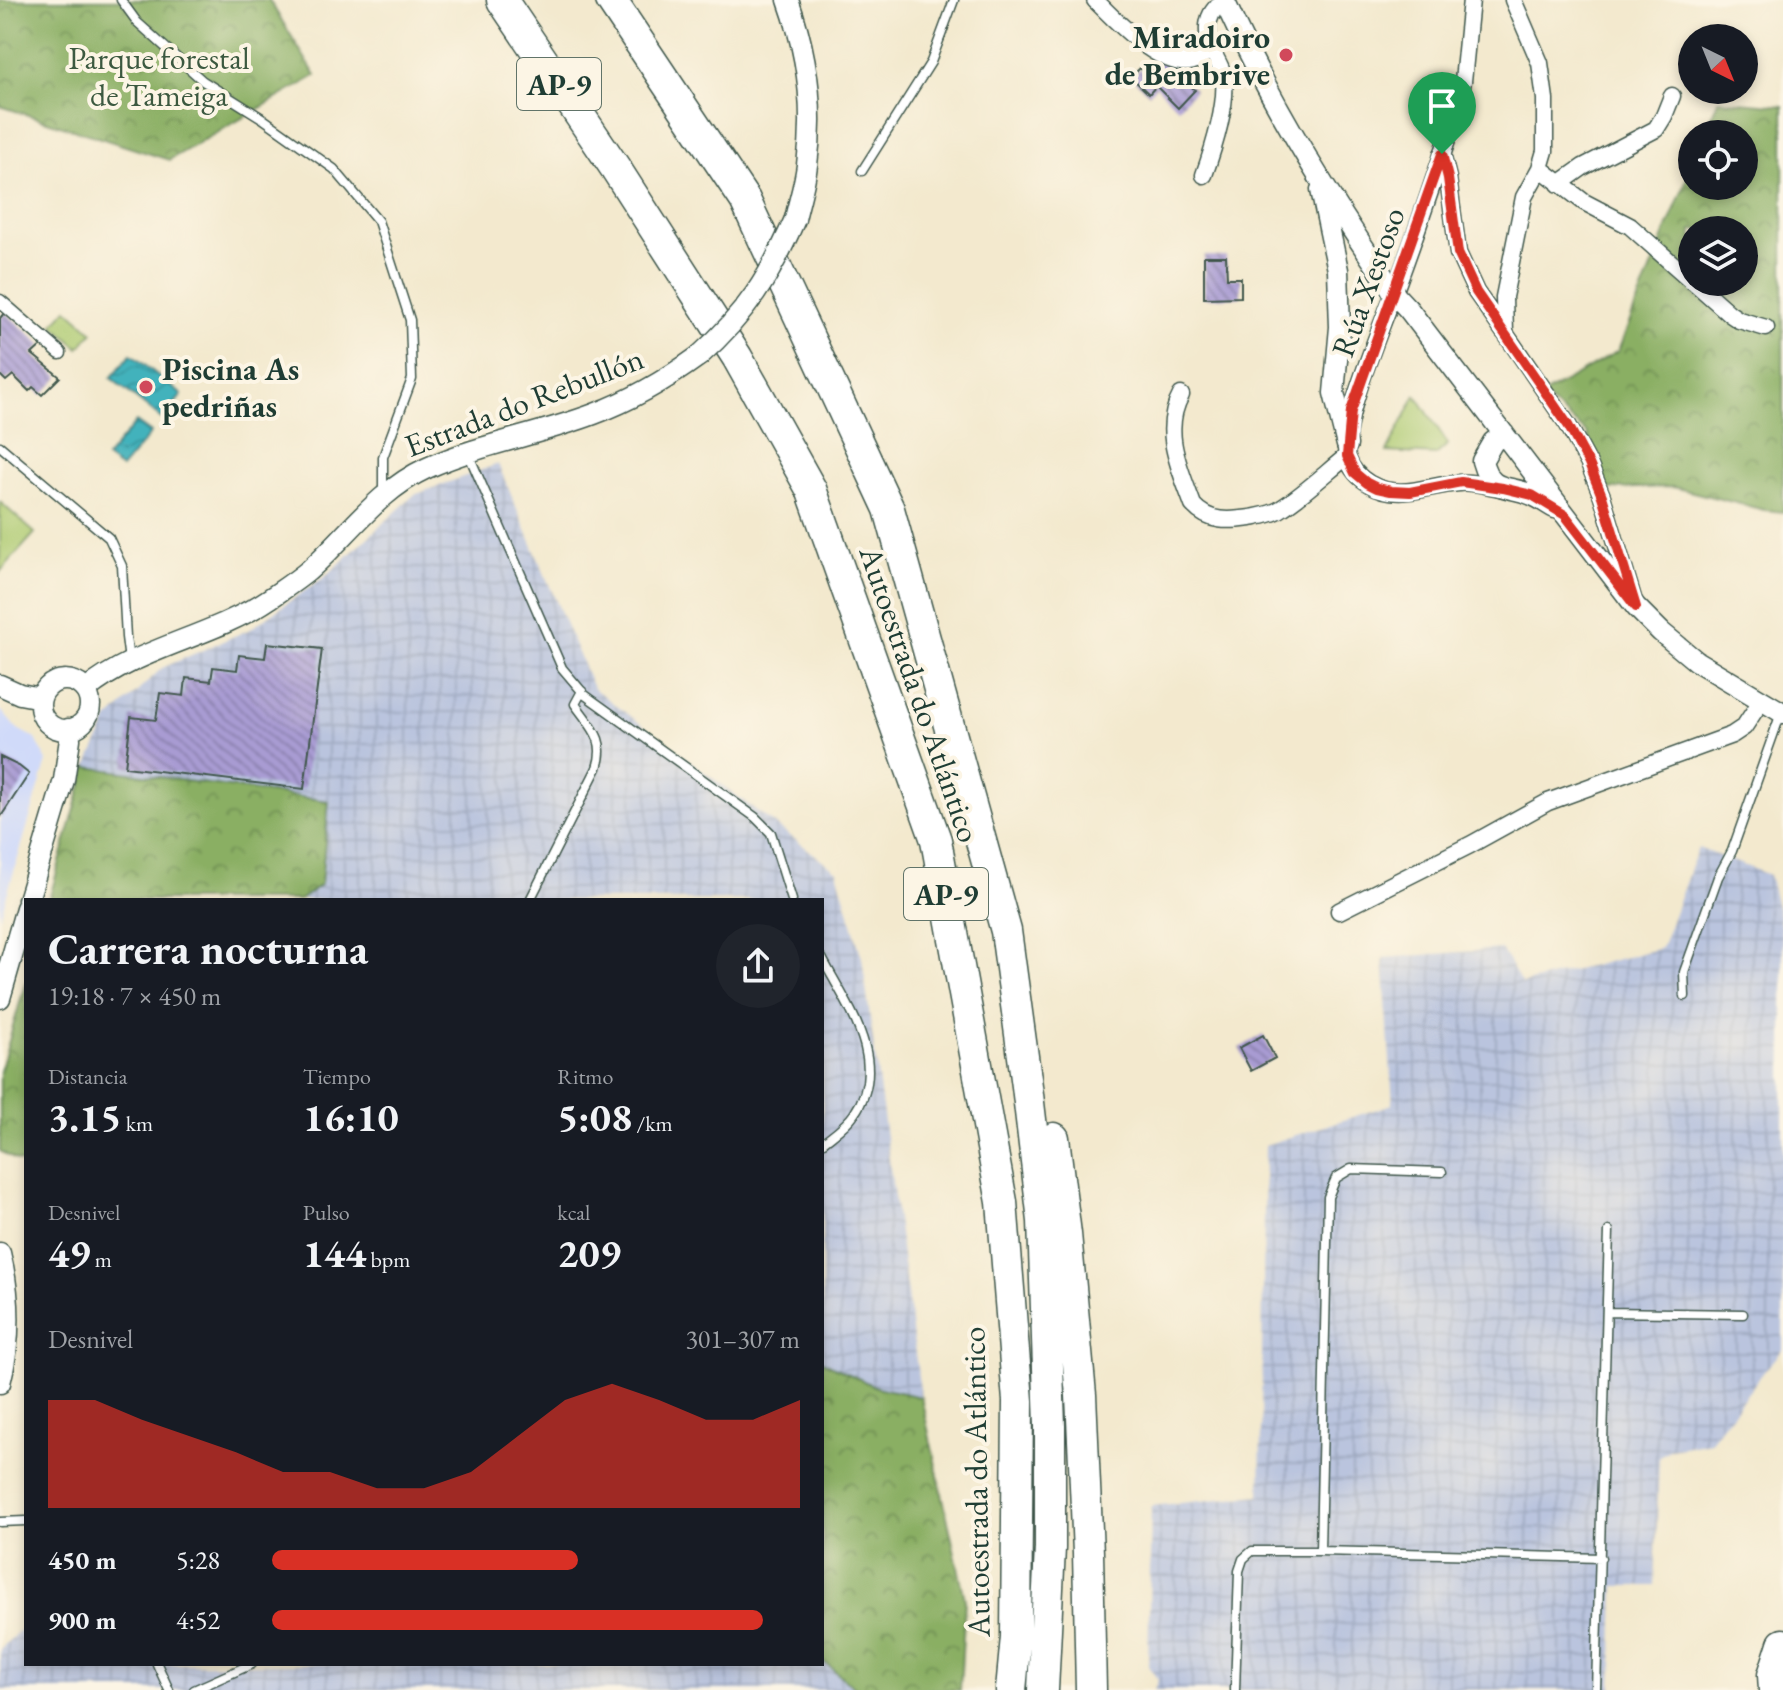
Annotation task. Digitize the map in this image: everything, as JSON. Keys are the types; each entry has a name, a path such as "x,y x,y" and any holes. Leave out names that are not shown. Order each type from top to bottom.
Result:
{"highway":[{"name":"Autoestrada do Atlántico","path":"502,0 729,343 811,489 936,840 1002,1202 1018,1401 1016,1637 1011,1690"},
{"name":"Autoestrada do Atlántico","path":"611,0 745,200 889,509 1006,931 1043,1221 1050,1426 1050,1548 1043,1690"},
{"path":"1006,931 1046,1076 1066,1234 1081,1395 1091,1690"},
{"path":"1774,1690 1773,1675 1783,1644"}],"street":[{"name":"Estrada do Rebullón","path":"86,690 129,662 207,631 266,601 308,571 383,496 422,470 468,452 606,409 644,392 699,356 739,317 768,276 795,219 807,166 811,113 807,67 788,0"},
{"path":"1095,0 1124,29 1169,61 1188,63 1201,58 1209,44"},
{"path":"1204,175 1216,142 1223,104 1223,75 1209,44 1207,27 1211,13 1223,0 1319,179 1396,296 1636,607 1696,661 1782,713"},
{"name":"Rúa Xestoso","path":"1347,451 1351,411 1459,104 1471,0"},
{"path":"1505,333 1504,297 1524,197 1540,168 1545,151 1545,99 1540,63 1513,0"},
{"path":"1559,184 1583,167 1656,129 1672,96"},
{"path":"1442,154 1458,253 1476,292 1568,425 1589,464 1636,607"},
{"path":"1540,168 1584,202 1630,226 1678,268"},
{"path":"1319,179 1338,270 1340,327 1334,393 1355,473 1367,483 1391,491 1410,492 1461,482 1509,489 1532,495 1565,515"},
{"path":"1710,296 1739,320 1766,328"},
{"path":"0,301 60,353"},
{"path":"1181,395 1172,419 1172,445 1193,505 1215,519 1227,521 1279,511 1347,451"},
{"path":"1461,482 1482,461 1493,442 1504,434"},
{"path":"1482,461 1487,477 1509,489 1526,487 1535,475"},
{"path":"65,680 86,690 89,712 81,724 60,729 46,721 42,714 41,698 50,685 65,680"},
{"path":"0,685 20,694 41,698"},
{"path":"1339,911 1548,802 1732,735 1744,727 1761,701"},
{"path":"29,898 64,780 70,739 68,729"},
{"path":"0,998 24,915"},
{"path":"0,1253 10,1308 9,1339 0,1383"}],"lane":[{"path":"121,0 137,22 203,81 334,169 378,221 410,320 412,379 383,457 383,496"},
{"path":"862,171 931,62 954,0"},
{"path":"0,446 109,538 122,566 129,662"},
{"path":"468,452 471,465 562,668 582,691 755,817 771,833 791,898"},
{"path":"531,898 602,753 599,741 575,704 582,691"},
{"path":"1685,996 1684,972 1782,713"},
{"path":"824,962 863,1035 869,1079 854,1114 824,1141"},
{"path":"1320,1551 1328,1197 1336,1178 1351,1169 1442,1172"},
{"path":"1596,1690 1609,1231"},
{"path":"1607,1312 1743,1314"},
{"path":"0,1522 24,1520"},
{"path":"1235,1690 1239,1571 1243,1559 1252,1551 1601,1558"},
{"path":"158,1666 169,1690"},
{"path":"194,1690 248,1666"}],"shaded area":[{"path":"498,464 593,688 837,871 862,958 921,1397 876,1387 824,1362 824,898 302,898 321,883 87,767 108,720 162,668 250,629 326,576 414,495"},
{"path":"0,709 16,728 36,739 47,761 0,918"},
{"path":"1698,848 1769,875 1779,914 1783,949 1783,1350 1710,1442 1671,1449 1659,1456 1655,1586 1615,1586 1612,1690 1154,1690 1158,1680 1148,1666 1151,1506 1260,1495 1265,1145 1393,1104 1383,958 1501,949 1522,984 1661,948"},
{"path":"24,1624 24,1666 824,1666 824,1662 857,1690 0,1690 0,1649"}],"green space":[{"name":"Parque forestal de Tameiga","path":"0,0 269,0 316,76 169,160 0,106"},
{"path":"1716,104 1783,106 1783,512 1673,487 1604,489 1587,433 1542,395 1618,351 1678,200 1758,200 1758,120 1710,120"},
{"path":"67,309 93,332 79,348 53,325"},
{"path":"1416,395 1448,444 1436,455 1387,452"},
{"path":"0,502 35,533 0,572"},
{"path":"87,767 329,801 321,884 303,898 50,898"},
{"path":"24,988 24,1163 0,1151 0,1072"},
{"path":"824,1362 876,1387 921,1397 965,1599 960,1690 857,1690 824,1662"}],"water":[{"name":"Piscina As pedriñas","path":"131,354 182,395 162,419 111,378"},
{"name":"Piscina As pedriñas","path":"136,422 151,433 121,469 106,458"}],"building":[{"path":"1162,58 1195,90 1178,108 1156,86 1149,94 1131,77 1140,68 1147,74"},
{"path":"1204,256 1226,256 1227,278 1241,278 1241,297 1204,298"},
{"path":"5,312 42,345 32,354 60,377 42,395 33,387 29,391 13,375 6,381 0,375 0,318"},
{"path":"267,643 322,649 304,789 125,767 131,717 156,720 160,693 184,696 186,678 211,681 213,667 237,670 239,655 265,658"},
{"path":"0,757 29,774 0,818"},
{"path":"1263,1035 1275,1058 1251,1071 1239,1048"}],"place":[{"name":"Miradoiro de Bembrive","path":"1286,55"},
{"name":"Piscina As pedriñas","path":"146,387"}],"route":[{"path":"1442,154 1458,253 1476,292 1568,425 1589,464 1636,607 1565,515 1532,495 1461,482 1410,492 1391,491 1367,483 1355,473 1347,456 1351,411 1442,154"}]}
